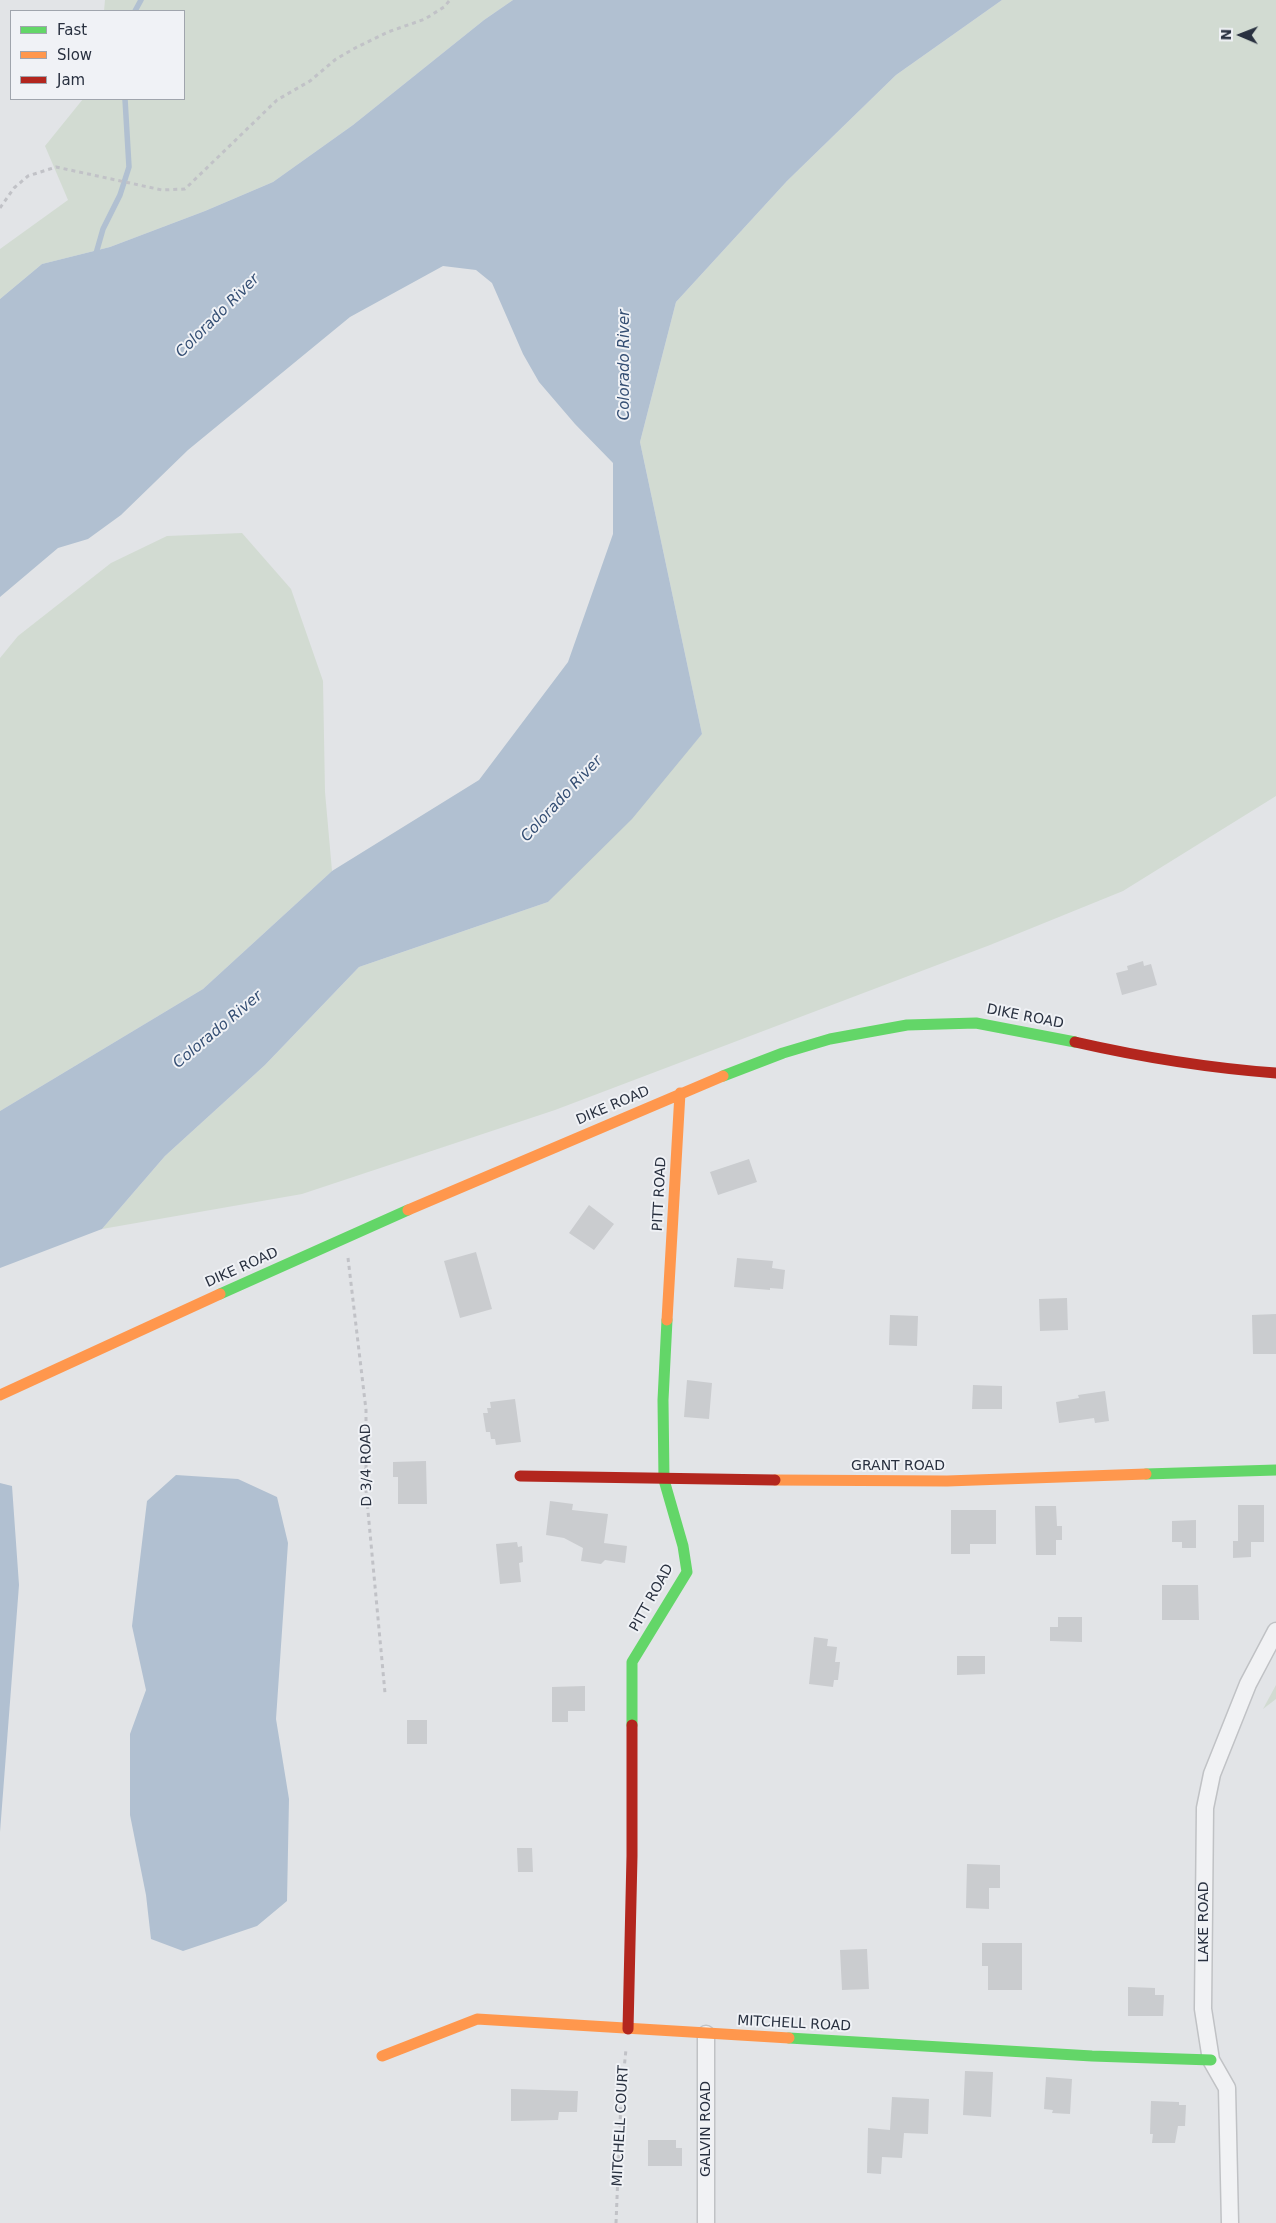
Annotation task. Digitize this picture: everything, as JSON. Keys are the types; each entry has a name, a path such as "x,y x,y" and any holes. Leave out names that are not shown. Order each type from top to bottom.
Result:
{"street":[{"name":"DIKE ROAD","path":"0,1395 346,1237 680,1093 782,1053 830,1039 870,1030 941,1023 986,1025 1014,1029 1131,1055 1224,1069 1276,1073"},
{"name":"PITT ROAD","path":"628,2029 632,1856 632,1662 687,1572 683,1546 664,1480 663,1400 680,1093"},
{"name":"GRANT ROAD","path":"520,1476 664,1480 947,1481 1276,1470"},
{"name":"LAKE ROAD","path":"1230,2223 1227,2088 1211,2060 1203,2010 1205,1808 1212,1774 1237,1711 1248,1684 1276,1631"},
{"name":"MITCHELL ROAD","path":"382,2056 477,2019 1092,2056 1211,2060"},
{"name":"GALVIN ROAD","path":"706,2034 706,2223"}],"path":[{"path":"0,208 14,188 28,176 56,167 144,187 162,190 185,189 277,100 310,80 336,59 388,32 425,19 444,7 450,0"},
{"name":"D 3/4 ROAD","path":"346,1237 366,1410 366,1490 385,1694"},
{"name":"MITCHELL COURT","path":"616,2223 621,2100 628,2029"}],"shaded area":[{"path":"105,0 513,0 484,20 353,125 273,182 205,211 110,247 42,264 0,299 0,249 68,200 45,146 82,100 185,100 185,10 104,10"},
{"path":"1002,0 1276,0 1276,796 1123,891 990,945 555,1110 302,1194 102,1229 165,1156 265,1065 359,967 548,902 702,734 640,442 676,302 787,181 896,75"},
{"path":"242,533 291,589 323,681 325,792 332,871 203,989 0,1111 0,658 18,636 111,563 167,536"},
{"path":"1276,1685 1276,1699 1263,1709"}],"water":[{"name":"Colorado River","path":"513,0 1002,0 896,75 787,181 676,302 640,442 702,734 632,819 548,902 359,967 265,1065 165,1156 102,1229 0,1268 0,1111 203,989 332,871 479,780 568,662 613,534 613,463 575,424 539,382 523,354 492,283 476,270 443,266 350,317 188,450 121,515 88,539 58,548 0,597 0,299 42,264 110,247 205,211 273,182 353,125 484,20"},
{"path":"176,1475 238,1479 277,1497 288,1543 276,1719 289,1799 287,1901 257,1926 183,1951 151,1939 146,1895 130,1815 130,1734 146,1690 132,1626 147,1501"},
{"path":"0,1483 12,1486 19,1585 0,1832"}],"building":[{"path":"1143,961 1144,966 1151,964 1157,985 1122,995 1116,973 1128,970 1127,966"},
{"path":"749,1159 757,1182 718,1195 710,1172"},
{"path":"589,1205 614,1224 594,1250 569,1233"},
{"path":"476,1252 492,1309 460,1318 444,1261"},
{"path":"737,1258 773,1261 772,1268 785,1270 783,1289 770,1288 770,1290 734,1287"},
{"path":"1067,1298 1068,1330 1040,1331 1039,1299"},
{"path":"1276,1314 1276,1354 1253,1354 1252,1315"},
{"path":"890,1315 918,1316 917,1346 889,1345"},
{"path":"687,1380 712,1383 709,1419 684,1417"},
{"path":"973,1385 1002,1386 1002,1409 972,1409"},
{"path":"1105,1391 1109,1421 1095,1423 1094,1418 1059,1423 1056,1402 1079,1398 1078,1395"},
{"path":"515,1399 521,1442 496,1445 495,1439 491,1439 490,1432 486,1432 483,1413 488,1413 487,1408 491,1408 490,1402"},
{"path":"426,1461 427,1504 398,1504 398,1477 393,1477 393,1462"},
{"path":"550,1501 573,1504 572,1510 608,1514 604,1543 627,1546 625,1563 605,1560 601,1564 581,1561 583,1548 564,1538 546,1535"},
{"path":"1238,1505 1264,1505 1264,1542 1251,1542 1251,1557 1233,1558 1233,1541 1238,1541"},
{"path":"1035,1506 1056,1506 1057,1526 1062,1526 1062,1540 1056,1540 1056,1555 1036,1555"},
{"path":"951,1510 996,1510 996,1544 970,1544 970,1554 951,1554"},
{"path":"1196,1520 1196,1548 1182,1548 1182,1542 1172,1542 1172,1521"},
{"path":"517,1542 518,1547 522,1546 523,1562 519,1563 521,1582 500,1584 496,1544"},
{"path":"1162,1585 1198,1585 1199,1620 1162,1620"},
{"path":"1058,1617 1082,1617 1082,1642 1050,1641 1050,1627 1058,1627"},
{"path":"814,1637 828,1639 827,1646 837,1647 835,1662 840,1662 838,1680 834,1680 833,1687 809,1684"},
{"path":"957,1656 985,1656 985,1674 957,1675"},
{"path":"585,1686 585,1711 568,1711 568,1722 552,1722 552,1687"},
{"path":"407,1720 427,1720 427,1744 407,1744"},
{"path":"517,1848 532,1848 533,1872 518,1872"},
{"path":"967,1864 1000,1865 1000,1888 989,1888 989,1909 966,1908"},
{"path":"982,1943 1022,1943 1022,1990 988,1990 988,1966 982,1966"},
{"path":"867,1949 869,1989 842,1990 840,1950"},
{"path":"1128,1987 1155,1988 1155,1995 1164,1995 1163,2016 1128,2016"},
{"path":"965,2071 993,2072 991,2117 963,2115"},
{"path":"1046,2077 1072,2079 1070,2114 1052,2113 1053,2110 1044,2109"},
{"path":"511,2089 578,2091 577,2112 559,2112 558,2120 511,2121"},
{"path":"892,2097 929,2099 928,2134 904,2133 902,2158 882,2157 881,2174 867,2173 868,2128 890,2130"},
{"path":"1151,2101 1179,2102 1179,2105 1186,2105 1185,2126 1178,2126 1175,2143 1152,2143 1153,2134 1150,2134"},
{"path":"648,2140 676,2140 676,2148 682,2148 682,2166 648,2166"}],"waterway":[{"path":"136,10 141,0"},
{"path":"95,257 103,229 120,195 129,167 125,100"}],"traffic: fast":[{"path":"723,1076 783,1053 830,1039 907,1025 976,1023 1075,1042"},
{"path":"220,1294 408,1210"},
{"path":"632,1725 632,1662 687,1572 683,1546 664,1480 663,1400 667,1320"},
{"path":"1146,1474 1276,1470"},
{"path":"789,2038 1092,2056 1211,2060"}],"traffic: slow":[{"path":"408,1210 723,1076"},
{"path":"667,1320 680,1093"},
{"path":"0,1395 220,1294"},
{"path":"775,1480 947,1481 1146,1474"},
{"path":"382,2056 477,2019 789,2038"}],"traffic: jam":[{"path":"1075,1042 1175,1061 1276,1073"},
{"path":"520,1476 775,1480"},
{"path":"628,2029 632,1856 632,1725"}]}
